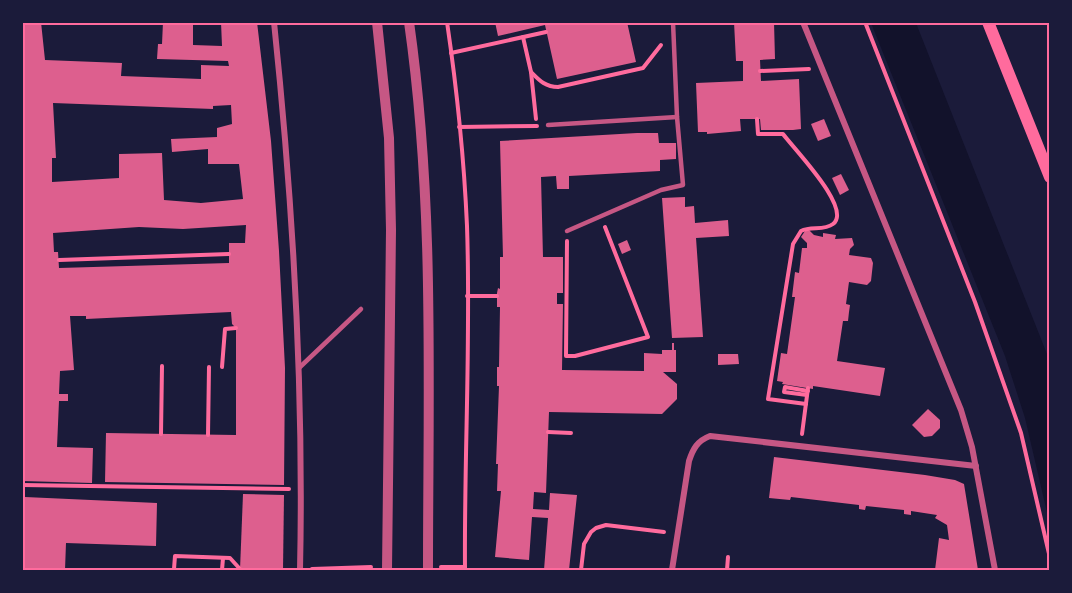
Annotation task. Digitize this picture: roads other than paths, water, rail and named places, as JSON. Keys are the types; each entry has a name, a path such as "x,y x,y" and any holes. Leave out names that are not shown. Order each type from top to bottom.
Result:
{"main road":[{"path":"988,22 1050,177"}],"street":[{"path":"274,22 293,241 299,368 300,570"},
{"path":"377,22 389,138 391,220 387,570"},
{"path":"409,22 421,122 428,238 428,570"},
{"path":"803,22 954,392 976,466 995,570"},
{"path":"672,570 689,461 695,447 701,440 710,436 976,466"}],"lane":[{"path":"567,231 661,190 683,185 677,117 673,22"},
{"path":"548,125 677,117"},
{"path":"299,368 361,309"}]}
